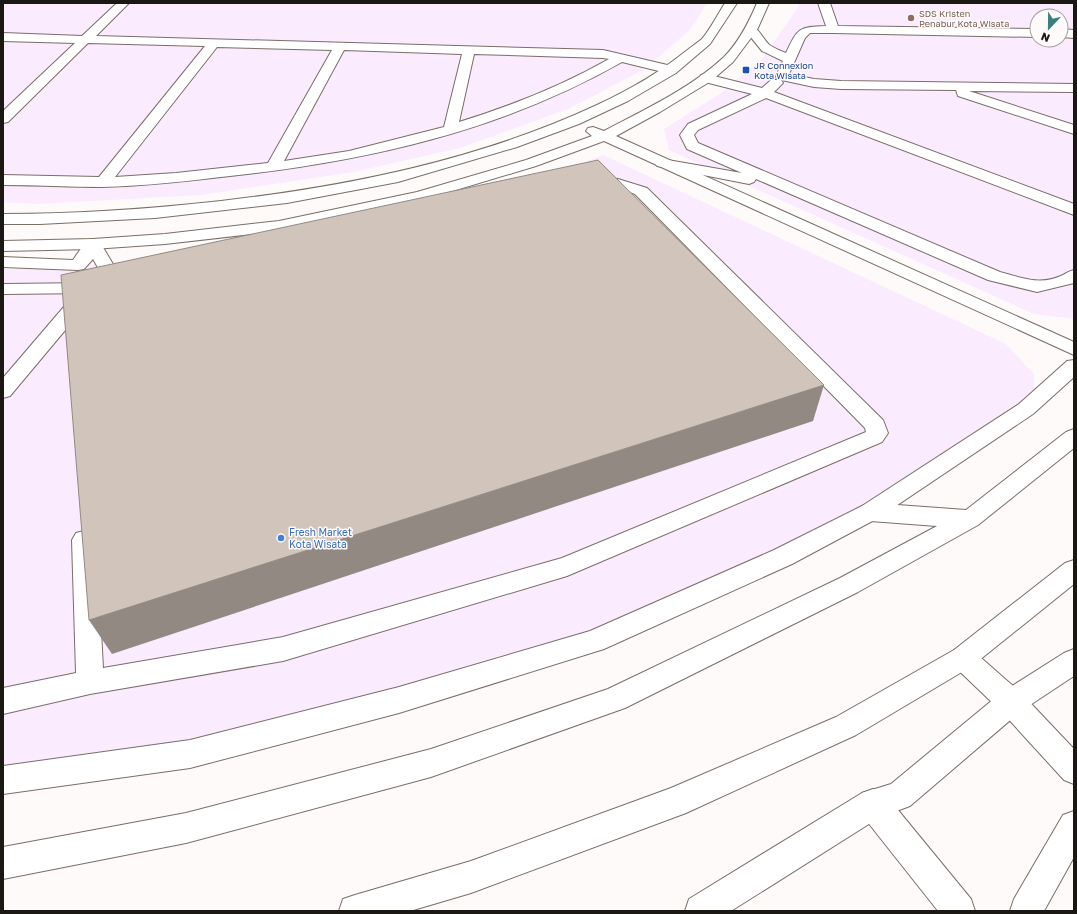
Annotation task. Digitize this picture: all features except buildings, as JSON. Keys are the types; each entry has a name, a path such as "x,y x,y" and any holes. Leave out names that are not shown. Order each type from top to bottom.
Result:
{"street":[{"path":"3,119 123,3"},
{"path":"3,219 40,219 155,214 287,198 398,177 512,144 574,121 623,98 671,70 706,42 731,3"},
{"path":"3,246 93,244 165,239 278,226 420,196 465,190 530,163 603,136 655,109 706,78 729,59 751,30 762,3"},
{"path":"824,3 833,29"},
{"path":"1029,33 833,29 807,30 800,36 782,76 766,93 693,126 687,135 692,146 994,276 1037,287 1070,280 1074,275"},
{"path":"751,30 766,48 789,59"},
{"path":"3,37 603,54 671,70"},
{"path":"102,182 214,43"},
{"path":"273,167 340,46"},
{"path":"450,130 470,50"},
{"path":"3,180 102,182 176,178 273,167 349,155 450,130 514,109 574,83 620,58"},
{"path":"782,76 814,83 841,85 1074,88"},
{"path":"706,78 732,86 766,93 1074,210"},
{"path":"960,86 963,93 1074,130"},
{"path":"574,121 662,163 1074,349"},
{"path":"662,163 788,187"},
{"path":"3,701 90,682 283,649 567,566 874,437 877,433 875,425 640,191 626,184 607,181 576,184"},
{"path":"3,262 78,265 87,255 93,244"},
{"path":"3,289 79,297 125,284 93,244"},
{"path":"76,338 79,297"},
{"path":"3,391 79,297"},
{"path":"3,780 190,754 399,700 595,641 783,557 870,512 1026,409 1074,366"},
{"path":"3,863 186,828 424,765 615,698 849,585 970,519 1074,437"},
{"path":"870,512 970,519"},
{"path":"83,518 90,682"},
{"path":"355,911 471,877 675,802 846,726 963,658 1074,570"},
{"path":"963,658 1011,702 1074,770"},
{"path":"701,911 873,804 900,796 1011,702 1074,661"},
{"path":"873,804 960,911"},
{"path":"1026,911 1074,826"}],"shaded area":[{"path":"3,3 707,3 690,30 643,70 568,109 460,148 354,172 201,195 38,204 3,202"},
{"path":"799,3 1074,3 1074,319 1034,314 669,150 664,129 720,94 764,57 798,7"},
{"path":"603,155 1006,344 1034,374 1034,410 819,545 461,678 3,784 3,269 35,269 207,255 502,196"}],"place":[{"name":"SDS Kristen Penabur Kota Wisata","path":"911,18"},
{"name":"JR Connexion Kota Wisata","path":"746,70"},
{"name":"Fresh Market Kota Wisata","path":"281,538"}]}
